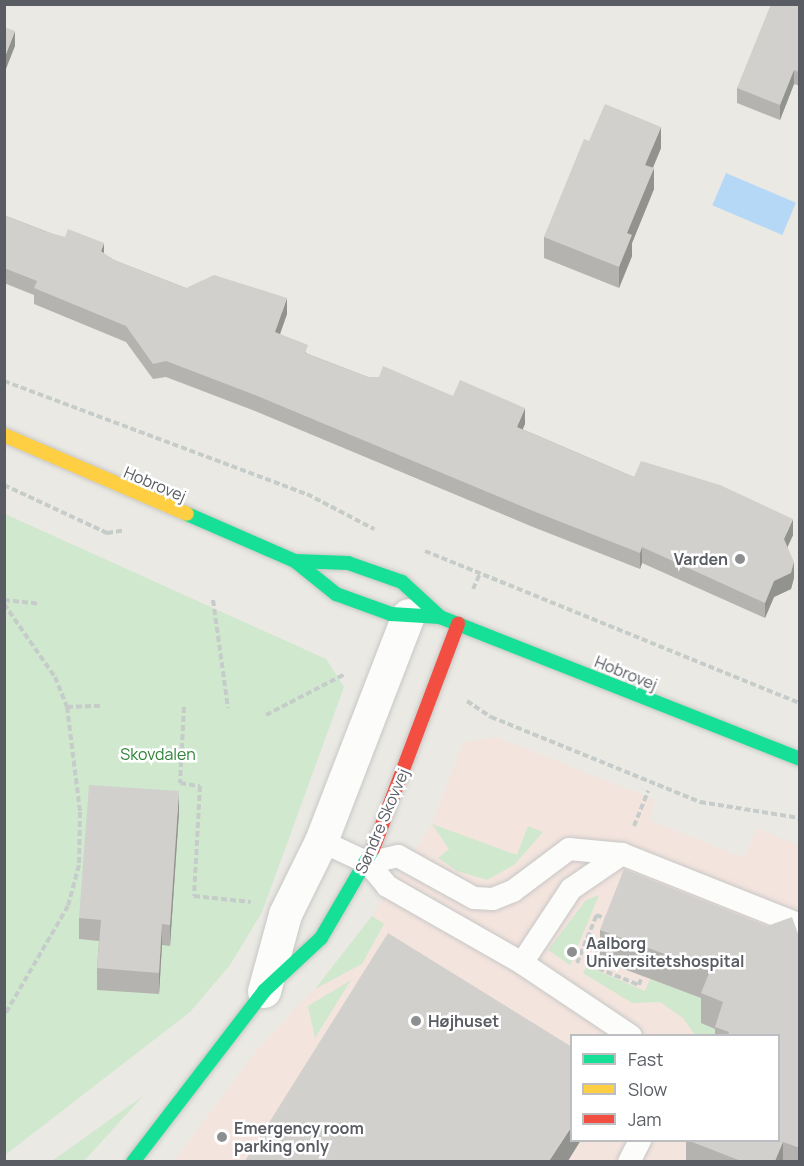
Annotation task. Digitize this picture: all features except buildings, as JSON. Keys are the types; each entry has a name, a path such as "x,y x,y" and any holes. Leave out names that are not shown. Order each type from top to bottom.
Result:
{"main road":[{"name":"Hobrovej","path":"4,435 294,561 336,594 408,615 440,616"},
{"name":"Hobrovej","path":"294,561 348,563 402,582 440,616 800,759"},
{"name":"Søndre Skovvej","path":"133,1161 264,991 321,938 368,863 458,624"}],"street":[{"name":"Søndre Skovvej","path":"264,991 285,914 321,841 408,615"}],"lane":[{"path":"321,841 368,863 387,886 522,963 630,1034"},
{"path":"368,863 398,856 474,898 493,899 513,891 569,849 622,854 800,925"},
{"path":"522,963 571,889 622,854"},
{"path":"630,1161 639,1142"}],"path":[{"path":"4,381 307,494 384,534"},
{"path":"420,548 800,703"},
{"path":"213,600 228,708"},
{"path":"4,602 40,604"},
{"path":"4,602 55,677 67,707 80,812 79,865 60,925 4,1016"},
{"path":"266,715 347,673"},
{"path":"67,707 100,706"},
{"path":"184,707 180,783 200,786 194,896 227,900"},
{"path":"491,717 700,801 800,818"},
{"path":"631,833 648,791"},
{"path":"564,991 600,905"},
{"path":"596,915 610,920 590,965 639,985 642,976"}],"shaded area":[{"name":"Aalborg Universitetshospital","path":"496,737 655,800 649,820 744,858 757,828 799,846 799,1161 173,1162 259,1047 315,989 372,916 432,824 463,743"}],"green space":[{"name":"Skovdalen","path":"5,514 326,659 344,687 262,912 230,965 190,1012 5,1155"},
{"path":"432,824 517,855 528,826 543,832 514,865 487,880 457,871 438,858 449,849"},
{"path":"599,895 570,965 548,950 586,900"},
{"path":"372,916 384,924 362,964 315,989"},
{"path":"587,966 645,991 650,979 710,1001 722,1034 694,1034 683,1018 660,1002 632,1003 583,973"},
{"path":"351,980 315,1038 308,1006"},
{"path":"143,1096 84,1161 52,1161"}],"water":[{"path":"726,173 796,203 782,235 712,205"}],"traffic: fast":[{"path":"187,514 295,561 336,594 391,614 440,617 800,759"},
{"path":"295,561 348,563 402,582 440,617"},
{"path":"133,1162 264,991 321,938 373,849"}],"traffic: slow":[{"path":"4,435 187,514"}],"traffic: jam":[{"path":"373,849 458,624"}],"place":[{"name":"Varden","path":"740,559"},
{"name":"Aalborg Universitetshospital","path":"572,952"},
{"name":"Højhuset","path":"416,1021"},
{"name":"Emergency room parking only","path":"222,1137"}]}
